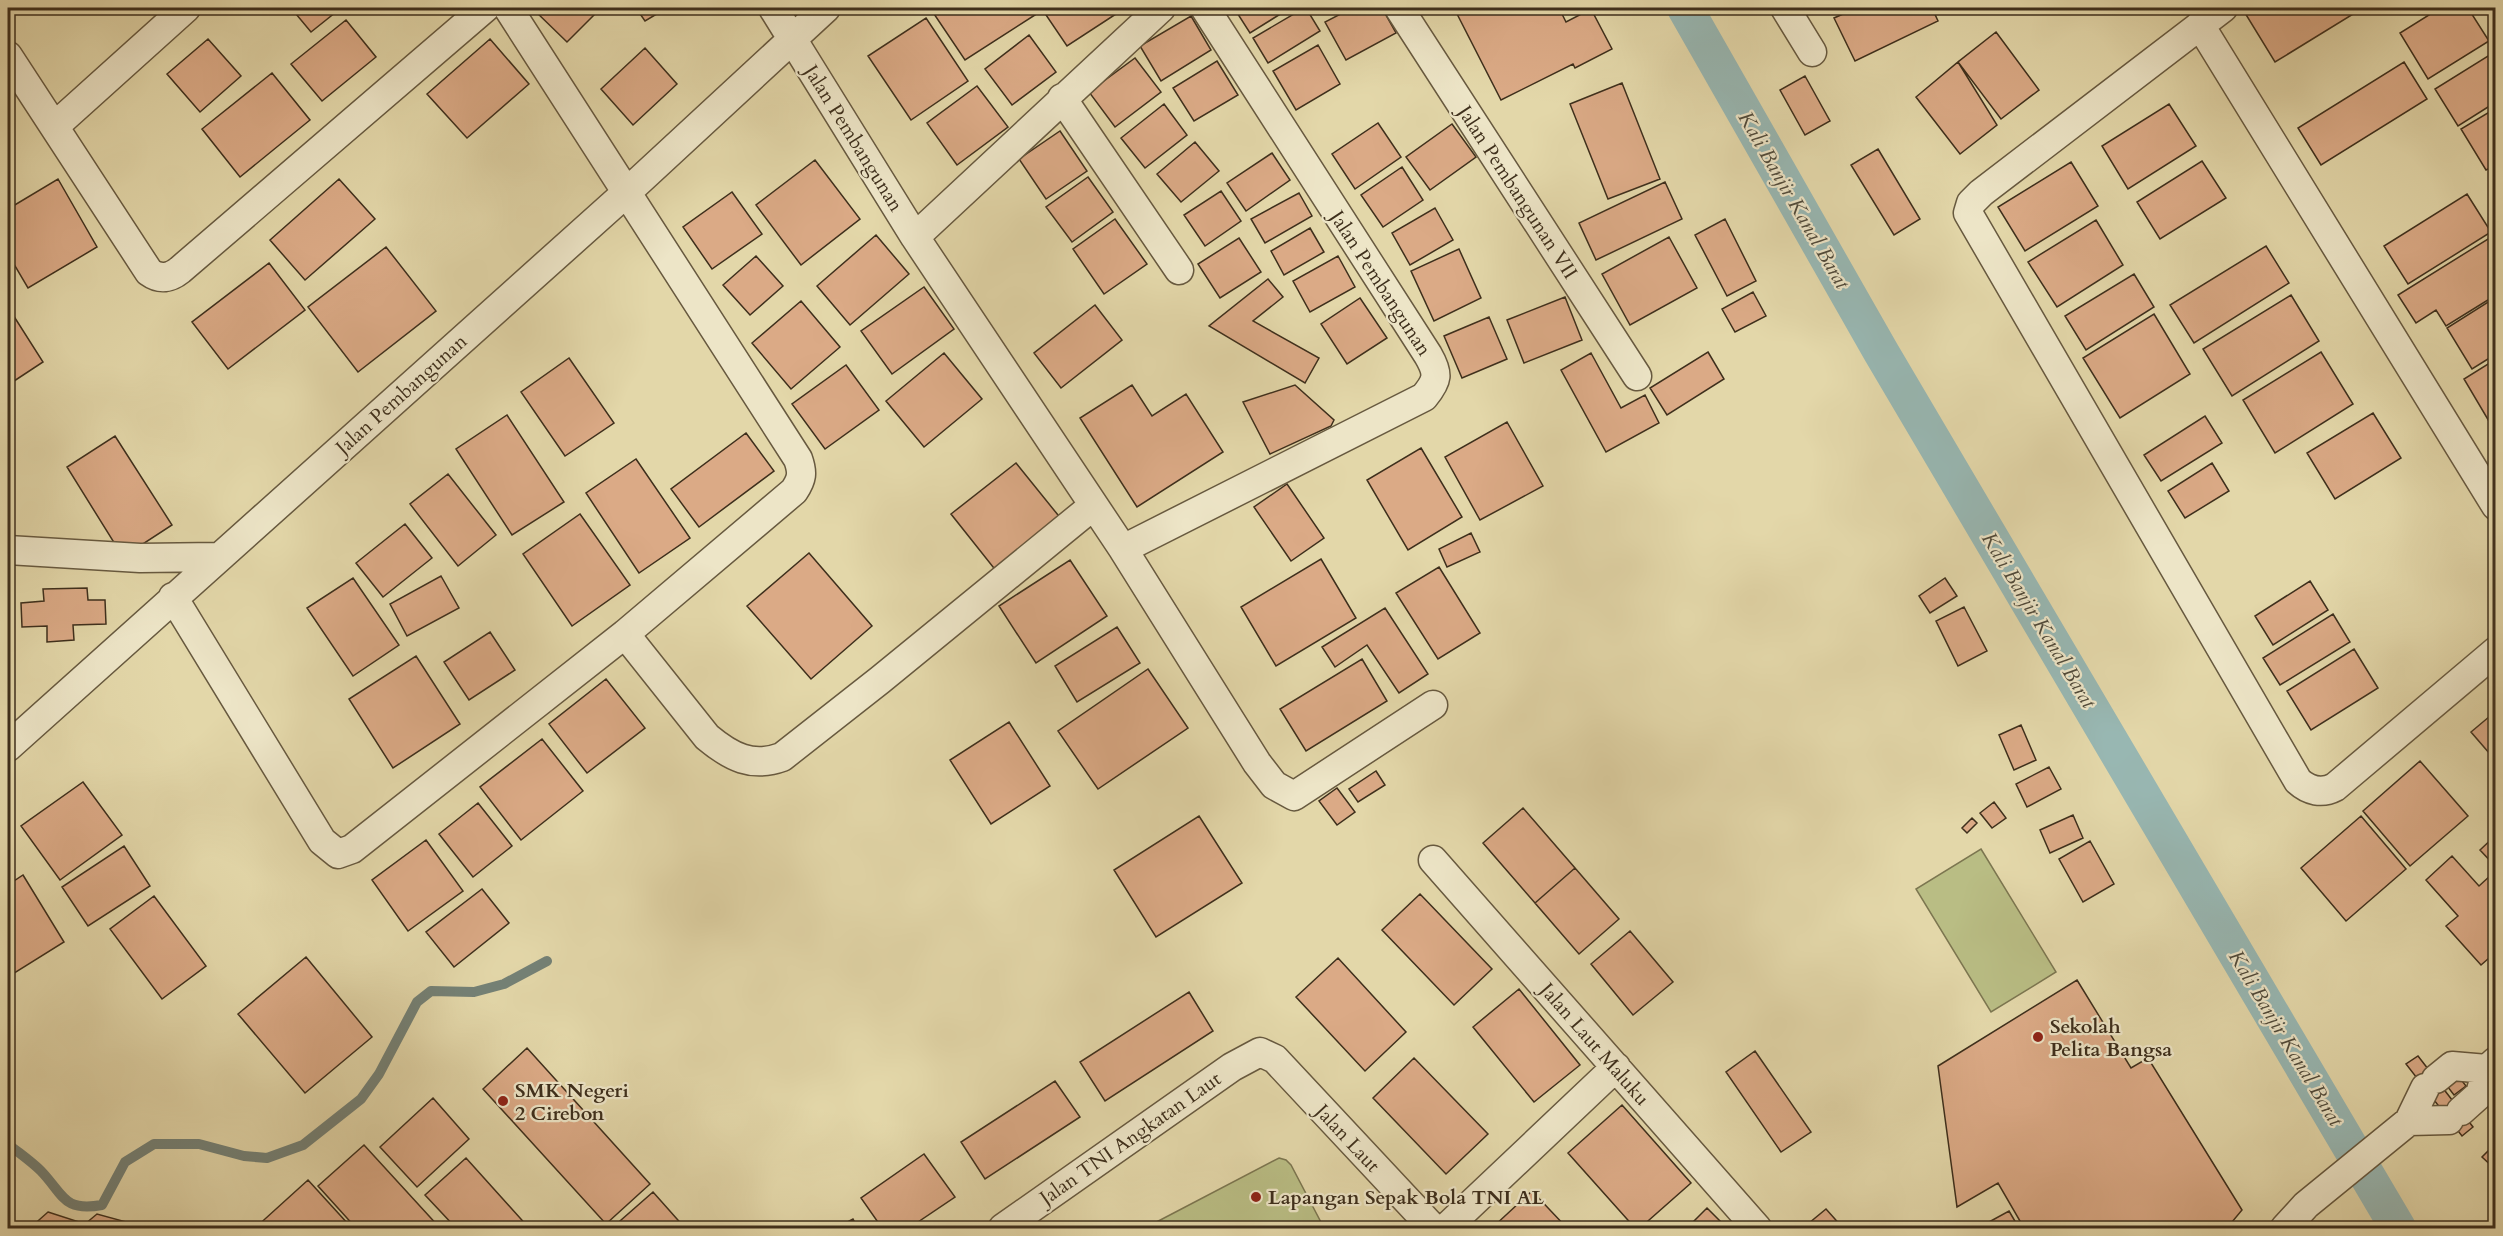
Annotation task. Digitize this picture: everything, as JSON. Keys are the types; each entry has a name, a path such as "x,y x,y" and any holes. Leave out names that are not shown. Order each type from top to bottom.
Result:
{"street":[{"path":"55,126 186,8"},
{"path":"8,56 149,272 160,277 173,276 484,8"},
{"path":"173,597 322,841 338,854 352,849 625,634 794,491 801,481 802,471 798,459 508,8"},
{"name":"Jalan Pembangunan","path":"773,8 915,237 1123,549 1257,763 1274,785 1294,796 1434,705"},
{"name":"Jalan Pembangunan","path":"8,747 626,193 826,8"},
{"name":"Jalan Pembangunan","path":"915,237 1161,8"},
{"name":"Jalan Pembangunan","path":"1123,549 1424,397 1433,386 1436,377 1435,368 1428,355 1205,8"},
{"name":"Jalan Pembangunan VII","path":"1399,8 1637,376"},
{"path":"1785,8 1812,52"},
{"path":"2223,8 1981,193 1971,203 1968,213 2298,781 2305,787 2324,790 2335,787 2496,651"},
{"path":"2200,26 2496,507"},
{"path":"1062,98 1179,270"},
{"path":"625,634 707,737 719,747 745,760 756,763 770,761 782,757 880,680 1094,506"},
{"path":"8,550 140,558 218,557"},
{"name":"Jalan Laut Maluku","path":"1433,860 1757,1228"},
{"name":"Jalan TNI Angkatan Laut","path":"1003,1228 1232,1067 1260,1052"},
{"name":"Jalan Laut","path":"1260,1052 1275,1059 1433,1228"},
{"path":"2285,1228 2314,1198 2409,1121 2430,1084 2452,1066 2491,1065 2481,1094 2455,1115 2409,1121"},
{"path":"1446,1228 1616,1067"}],"green space":[{"path":"1981,849 2056,972 1991,1012 1916,889"},
{"name":"Lapangan Sepak Bola TNI AL","path":"1279,1158 1291,1165 1324,1228 1145,1228"}],"building":[{"path":"291,8 341,8 311,32"},
{"path":"532,8 601,8 567,42"},
{"path":"636,8 667,8 645,21"},
{"path":"930,8 1030,8 1035,15 965,60"},
{"path":"1051,8 1111,8 1116,14 1067,46 1044,12"},
{"path":"1234,8 1290,8 1250,33"},
{"path":"1304,8 1320,31 1268,63 1253,38"},
{"path":"1352,8 1382,8 1396,33 1346,60 1325,22"},
{"path":"1454,8 1559,8 1566,22 1591,9 1612,49 1575,68 1573,64 1501,100"},
{"path":"1857,8 1932,8 1938,21 1855,61 1834,18"},
{"path":"2254,8 2363,8 2275,62 2245,13"},
{"path":"2440,8 2468,8 2489,41 2428,79 2400,33"},
{"path":"1191,16 1211,50 1161,81 1140,46"},
{"path":"926,18 968,81 911,120 868,56"},
{"path":"346,20 376,57 322,101 291,64"},
{"path":"1996,32 2039,90 2001,119 1958,62"},
{"path":"1029,35 1056,72 1012,105 985,69"},
{"path":"208,39 241,76 200,112 167,74"},
{"path":"490,39 529,84 467,138 427,94"},
{"path":"1318,45 1340,84 1296,110 1273,71"},
{"path":"645,48 677,84 633,125 601,89"},
{"path":"2496,51 2496,102 2458,126 2435,89"},
{"path":"1135,58 1161,92 1115,127 1089,92"},
{"path":"1217,61 1238,95 1194,121 1173,88"},
{"path":"1958,62 1997,125 1960,154 1916,97"},
{"path":"2404,62 2427,99 2321,165 2298,128"},
{"path":"272,73 310,120 240,177 202,129"},
{"path":"1805,76 1830,121 1805,135 1780,90"},
{"path":"1622,83 1660,179 1608,199 1570,104"},
{"path":"977,86 1008,127 957,165 927,123"},
{"path":"1164,104 1187,135 1145,168 1121,138"},
{"path":"2169,104 2196,146 2128,189 2102,146"},
{"path":"2496,108 2496,165 2486,170 2461,129"},
{"path":"1378,123 1401,157 1355,189 1332,154"},
{"path":"1452,124 1476,157 1430,190 1406,157"},
{"path":"1060,131 1087,171 1046,199 1019,159"},
{"path":"1195,142 1219,171 1181,202 1157,174"},
{"path":"1878,149 1920,219 1894,235 1851,165"},
{"path":"1272,153 1290,180 1246,211 1227,183"},
{"path":"815,160 860,219 801,265 756,205"},
{"path":"2202,161 2226,198 2160,239 2137,202"},
{"path":"2071,162 2098,206 2025,251 1998,207"},
{"path":"1402,167 1423,200 1383,227 1361,195"},
{"path":"1088,177 1113,212 1072,242 1046,207"},
{"path":"58,179 97,247 28,288 8,254 8,209"},
{"path":"339,179 375,219 305,280 270,240"},
{"path":"1665,182 1682,219 1596,260 1579,223"},
{"path":"1221,191 1241,221 1205,246 1184,215"},
{"path":"732,192 762,234 712,269 683,227"},
{"path":"1299,193 1312,216 1265,243 1251,219"},
{"path":"2467,194 2491,232 2408,284 2384,246"},
{"path":"1435,208 1453,240 1410,265 1392,233"},
{"path":"1115,219 1147,264 1104,294 1073,249"},
{"path":"1725,219 1756,281 1727,296 1695,235"},
{"path":"2096,220 2123,265 2057,307 2028,262"},
{"path":"1310,228 1324,252 1284,275 1271,251"},
{"path":"2496,234 2496,295 2446,326 2436,310 2416,323 2398,295"},
{"path":"876,235 909,274 850,325 817,286"},
{"path":"1669,237 1697,288 1630,325 1602,274"},
{"path":"1239,238 1261,272 1220,298 1198,264"},
{"path":"2266,246 2289,283 2194,343 2170,305"},
{"path":"386,247 436,311 358,372 308,307"},
{"path":"1459,249 1481,298 1434,321 1411,271"},
{"path":"756,256 783,286 750,315 723,285"},
{"path":"1338,256 1355,287 1310,312 1293,281"},
{"path":"269,263 305,310 228,369 192,322"},
{"path":"2134,274 2154,307 2086,350 2065,316"},
{"path":"1268,279 1283,297 1253,321 1319,358 1305,383 1209,326"},
{"path":"924,287 954,329 892,374 861,331"},
{"path":"1753,292 1766,316 1735,332 1722,309"},
{"path":"2291,295 2319,341 2232,396 2203,349"},
{"path":"1565,297 1582,340 1524,363 1507,320"},
{"path":"2496,297 2496,354 2472,369 2447,328"},
{"path":"1360,298 1387,338 1347,364 1321,324"},
{"path":"801,301 840,347 791,389 752,343"},
{"path":"1095,305 1122,340 1061,388 1034,353"},
{"path":"8,307 43,362 8,385"},
{"path":"2154,314 2190,374 2120,418 2083,358"},
{"path":"1489,317 1507,359 1462,378 1444,336"},
{"path":"1708,352 1724,379 1667,415 1650,388"},
{"path":"2321,352 2353,404 2275,453 2243,400"},
{"path":"944,353 982,399 924,447 886,401"},
{"path":"1591,353 1621,408 1645,395 1659,423 1606,452 1561,370"},
{"path":"569,358 614,423 565,456 521,392"},
{"path":"2496,359 2496,420 2490,423 2464,379"},
{"path":"846,365 879,410 825,449 792,404"},
{"path":"1132,385 1152,416 1186,394 1223,452 1137,507 1080,418"},
{"path":"1295,385 1334,420 1331,426 1270,454 1243,402"},
{"path":"2373,413 2401,458 2335,499 2307,453"},
{"path":"507,415 564,502 512,535 456,449"},
{"path":"2205,416 2222,443 2161,481 2144,455"},
{"path":"1507,422 1543,486 1480,520 1445,457"},
{"path":"746,433 774,471 699,527 671,489"},
{"path":"115,436 172,525 123,557 67,467"},
{"path":"1421,448 1462,517 1408,550 1367,480"},
{"path":"636,459 690,538 639,573 586,493"},
{"path":"1016,463 1062,520 997,572 951,514"},
{"path":"2212,463 2229,491 2185,518 2168,491"},
{"path":"448,474 496,535 458,566 410,504"},
{"path":"1287,484 1324,538 1291,561 1254,507"},
{"path":"580,514 630,585 572,626 523,554"},
{"path":"405,524 432,558 383,597 356,563"},
{"path":"1471,533 1480,552 1447,567 1439,549"},
{"path":"809,553 872,626 811,679 747,606"},
{"path":"1321,559 1356,618 1276,666 1241,607"},
{"path":"1070,560 1107,616 1036,663 999,606"},
{"path":"1439,567 1480,633 1438,659 1396,593"},
{"path":"441,576 459,608 407,636 390,604"},
{"path":"353,578 399,645 353,676 307,608"},
{"path":"1945,578 1957,596 1930,613 1919,596"},
{"path":"2310,581 2328,610 2273,645 2255,616"},
{"path":"87,588 88,600 105,600 106,624 73,625 74,640 47,642 47,626 22,627 21,603 44,601 43,589"},
{"path":"1964,607 1987,651 1958,666 1936,621"},
{"path":"1385,608 1428,674 1399,693 1367,645 1335,667 1322,647"},
{"path":"2333,614 2350,642 2280,685 2263,658"},
{"path":"1117,627 1140,663 1077,702 1055,666"},
{"path":"490,632 515,670 469,700 444,662"},
{"path":"2354,649 2378,688 2311,730 2287,691"},
{"path":"416,656 460,724 393,768 349,699"},
{"path":"1362,659 1387,701 1306,751 1280,709"},
{"path":"1148,669 1188,728 1098,789 1058,731"},
{"path":"606,679 645,728 587,773 549,724"},
{"path":"2496,711 2496,761 2471,732"},
{"path":"1009,722 1050,786 991,824 950,760"},
{"path":"2021,725 2036,760 2014,770 1999,735"},
{"path":"542,739 583,791 521,840 480,787"},
{"path":"2420,761 2468,816 2410,866 2363,811"},
{"path":"2049,767 2061,789 2027,807 2016,784"},
{"path":"1376,771 1385,785 1358,802 1349,789"},
{"path":"83,782 122,835 60,880 21,826"},
{"path":"1337,788 1355,812 1337,825 1319,801"},
{"path":"1994,802 2006,818 1992,828 1980,813"},
{"path":"478,803 512,846 473,877 439,834"},
{"path":"1523,808 1575,868 1535,903 1483,843"},
{"path":"2073,815 2083,838 2050,853 2040,830"},
{"path":"1199,816 1242,883 1156,937 1114,870"},
{"path":"2361,816 2406,869 2346,921 2301,868"},
{"path":"1972,818 1977,823 1967,833 1962,828"},
{"path":"2496,835 2496,867 2480,850"},
{"path":"426,840 463,891 408,931 372,880"},
{"path":"2090,841 2114,884 2083,902 2059,859"},
{"path":"124,846 150,886 88,926 62,887"},
{"path":"2452,856 2479,886 2491,875 2496,881 2496,952 2481,965 2446,926 2458,916 2426,880"},
{"path":"1575,868 1619,919 1579,954 1535,903"},
{"path":"23,875 64,942 8,977 8,885"},
{"path":"482,889 509,923 454,967 426,932"},
{"path":"1420,894 1492,969 1454,1005 1382,930"},
{"path":"154,896 206,966 162,999 110,929"},
{"path":"1630,931 1673,982 1633,1015 1591,964"},
{"path":"306,957 372,1037 305,1093 238,1014"},
{"path":"1338,958 1406,1032 1365,1071 1296,997"},
{"path":"2077,980 2131,1068 2148,1058 2242,1210 2227,1228 2024,1228 1998,1183 1957,1207 1938,1066"},
{"path":"1519,989 1580,1065 1534,1102 1473,1027"},
{"path":"1189,992 1213,1031 1105,1101 1080,1062"},
{"path":"527,1048 650,1184 606,1224 483,1089"},
{"path":"1755,1051 1811,1132 1781,1152 1726,1072"},
{"path":"2418,1056 2473,1127 2462,1136 2406,1064"},
{"path":"1414,1058 1488,1134 1446,1174 1373,1098"},
{"path":"2456,1073 2466,1086 2454,1095 2444,1082"},
{"path":"1055,1081 1080,1117 985,1179 961,1142"},
{"path":"433,1098 469,1139 417,1187 380,1147"},
{"path":"1622,1105 1691,1183 1640,1228 1635,1228 1568,1153"},
{"path":"2496,1143 2496,1170 2482,1157"},
{"path":"364,1145 440,1228 356,1228 318,1186"},
{"path":"924,1154 955,1197 909,1228 882,1228 861,1198"},
{"path":"466,1158 529,1228 456,1228 425,1195"},
{"path":"308,1180 349,1225 345,1228 255,1228"},
{"path":"1532,1191 1567,1228 1493,1227"},
{"path":"653,1192 685,1228 612,1228"},
{"path":"1707,1208 1727,1228 1687,1228"},
{"path":"1826,1209 1843,1228 1803,1228"},
{"path":"2009,1211 2019,1228 1978,1228"},
{"path":"48,1212 85,1224 97,1214 130,1223 124,1228 30,1228"},
{"path":"853,1219 858,1228 836,1228"}],"waterway":[{"name":"Kali Banjir Kanal Barat","path":"1685,8 1881,352 2398,1228"},
{"path":"8,1144 41,1171 66,1200 72,1204 89,1207 102,1205 125,1162 154,1144 199,1144 244,1156 267,1158 303,1145 361,1099 379,1074 417,1002 431,991 474,992 504,984 547,961"}],"place":[{"name":"Sekolah Pelita Bangsa","path":"2038,1037"},
{"name":"SMK Negeri 2 Cirebon","path":"503,1101"},
{"name":"Lapangan Sepak Bola TNI AL","path":"1256,1197"}]}
